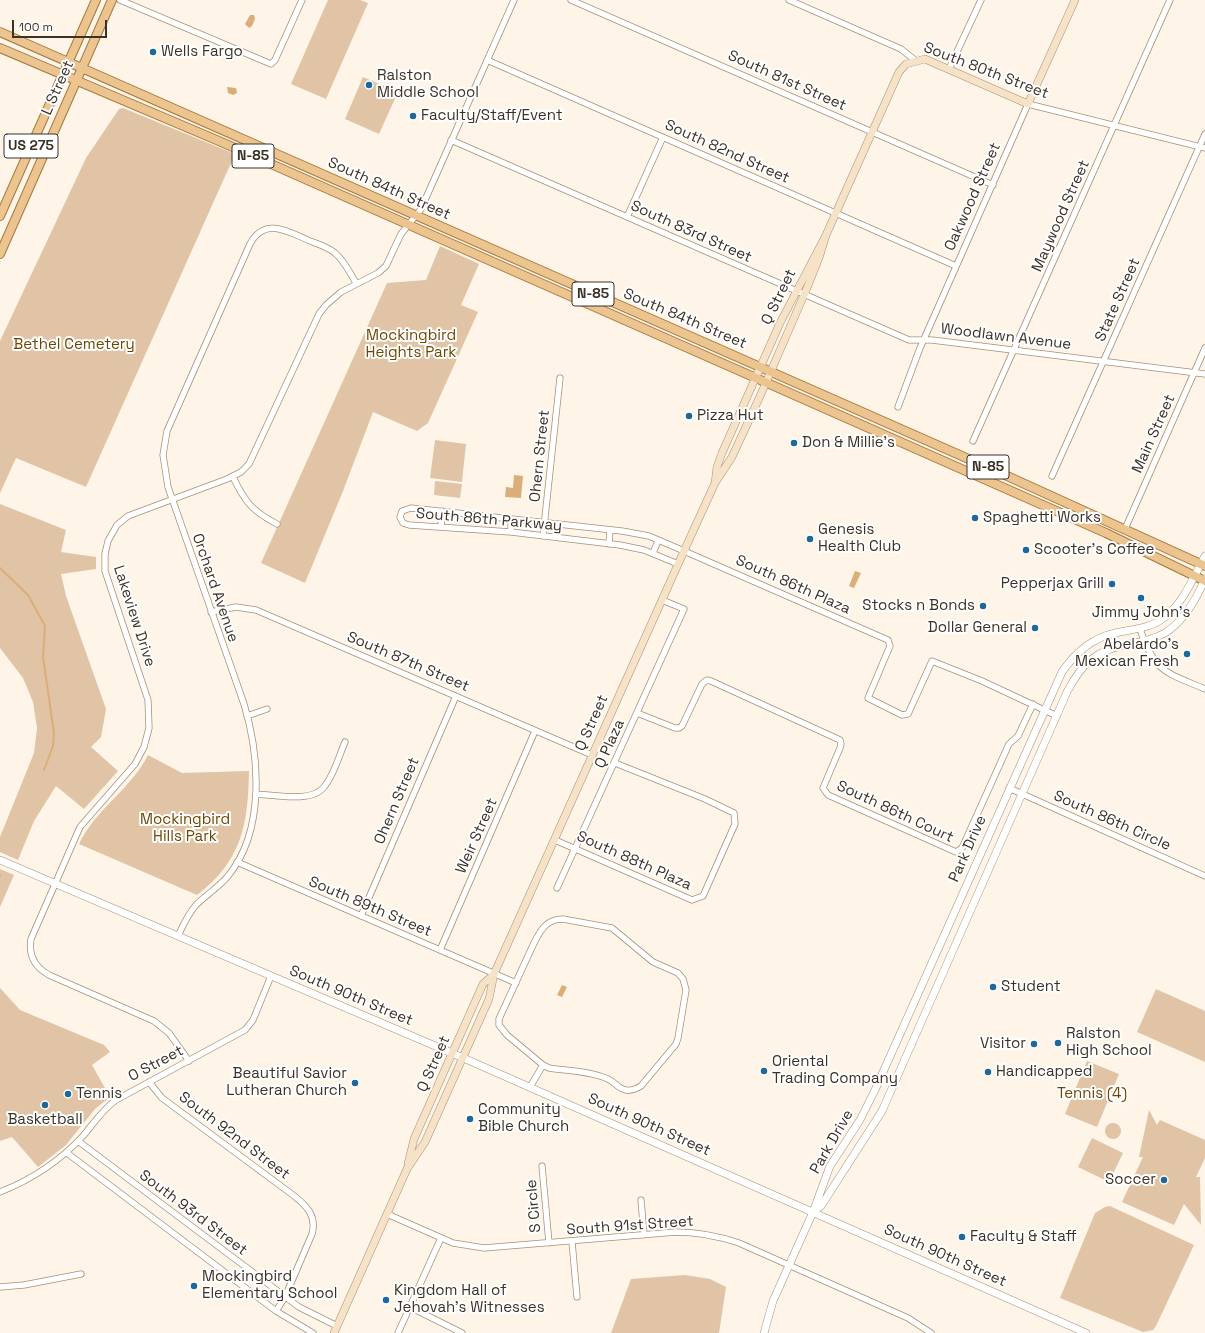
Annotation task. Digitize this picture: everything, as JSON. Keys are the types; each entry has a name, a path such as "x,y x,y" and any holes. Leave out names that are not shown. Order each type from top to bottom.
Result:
{"main road":[{"name":"L Street","path":"0,216 96,0"},
{"name":"L Street","path":"0,254 112,0"},
{"name":"Oakwood Street","path":"1028,104 1075,0"},
{"name":"South 84th Street","path":"0,32 415,216 761,367 1203,565"},
{"name":"South 84th Street","path":"0,48 218,141 756,378 1106,533 1205,580"},
{"name":"South 80th Street","path":"916,61 925,60 949,69 1028,104"},
{"name":"Q Street","path":"335,1330 407,1169 425,1142 489,999 494,974 684,550 715,483 732,457 771,372 819,258 835,213 898,72 906,64 916,61"},
{"name":"Q Street","path":"715,483 717,467 722,453 796,292 826,235"},
{"name":"Q Street","path":"407,1169 414,1139 452,1053 483,984 494,974"}],"street":[{"path":"120,0 133,2 271,64 275,60 302,0"},
{"name":"Lakeview Drive","path":"189,1060 169,1033 154,1021 49,975 38,967 31,957 31,940 80,828 135,764 144,747 149,728 148,700 104,571 106,547 114,529 124,518 233,476 241,472 253,458 319,314 334,297 356,283 378,273 386,266 401,234 421,208 514,0"},
{"name":"South 81st Street","path":"570,0 993,185"},
{"name":"South 80th Street","path":"789,0 901,49 916,61"},
{"path":"949,69 981,0"},
{"name":"Maywood Street","path":"973,441 1170,0"},
{"name":"South 82nd Street","path":"487,60 956,266"},
{"name":"South 80th Street","path":"1028,104 1202,147"},
{"name":"Oakwood Street","path":"898,407 923,340 1028,104"},
{"name":"State Street","path":"1052,476 1202,147 1205,134"},
{"path":"627,217 663,137"},
{"name":"South 83rd Street","path":"451,140 796,292 910,340 923,340"},
{"name":"Orchard Avenue","path":"178,936 192,910 224,880 237,862 246,842 256,794 255,754 247,716 172,499 163,463 163,447 167,431 252,240 257,235 266,229 282,229 336,253 356,283"},
{"name":"Woodlawn Avenue","path":"923,340 1205,374"},
{"name":"Main Street","path":"1125,529 1205,348"},
{"name":"Ohern Street","path":"543,536 546,523 560,378"},
{"path":"233,476 242,495 250,506 260,515 277,524"},
{"name":"South 86th Parkway","path":"678,564 644,550 511,532 403,523 400,517 402,511 410,508 610,530 648,536 684,550"},
{"path":"441,526 442,511"},
{"path":"511,519 511,532"},
{"path":"608,544 610,530"},
{"path":"653,553 658,540"},
{"name":"South 86th Plaza","path":"684,550 881,637 890,643 868,698 906,715 932,661 1033,704"},
{"name":"Park Drive","path":"764,1333 773,1301 813,1212 830,1166 860,1120 875,1090 1062,672 1083,648 1105,636 1140,629 1166,616 1180,600 1194,576 1203,565 1205,556"},
{"name":"Park Drive","path":"813,1212 821,1206 882,1111 1076,675 1091,658 1104,650 1144,641 1164,633 1176,623 1191,605 1205,580"},
{"name":"Q Plaza","path":"557,888 684,609 662,600"},
{"name":"South 87th Street","path":"211,612 236,607 256,610 592,755"},
{"path":"1140,629 1153,660 1160,668 1205,689"},
{"name":"South 86th Court","path":"637,713 675,728 679,728 682,726 702,684 707,680 711,681 837,738 840,741 840,748 823,790 828,794 875,817 954,852 958,852 962,848 1009,744 1018,736 1033,704"},
{"name":"Ohern Street","path":"361,916 456,696"},
{"path":"1033,704 1057,716"},
{"path":"247,716 267,709"},
{"name":"Weir Street","path":"440,950 536,731"},
{"path":"256,794 306,797 316,794 326,784 345,742"},
{"name":"South 88th Plaza","path":"555,840 692,900 703,896 736,824 736,817 731,811 615,763"},
{"name":"South 86th Circle","path":"1009,788 1205,876"},
{"name":"South 90th Street","path":"0,860 462,1057 1086,1333"},
{"name":"South 89th Street","path":"237,862 516,983"},
{"path":"556,919 612,928 653,962 672,970 683,979 686,990 678,1038 672,1049 641,1086 634,1090 627,1091 620,1088 609,1079 594,1075 549,1068 543,1065 507,1035 499,1025 499,1019 540,930 547,923 556,919"},
{"name":"O Street","path":"0,1192 34,1176 56,1162 78,1141 107,1106 245,1030 253,1020 271,976"},
{"path":"530,1087 543,1065"},
{"name":"South 92nd Street","path":"149,1082 162,1098 307,1207 313,1218 312,1234 285,1297"},
{"name":"South 93rd Street","path":"78,1141 285,1297 335,1330"},
{"name":"South 93rd Street","path":"67,1153 276,1310 313,1333"},
{"name":"S Circle","path":"542,1166 549,1243"},
{"path":"641,1200 644,1235"},
{"name":"South 91st Street","path":"387,1214 440,1238 460,1245 484,1248 691,1232 721,1237 739,1243 908,1318 931,1333"},
{"path":"398,1333 440,1238"},
{"path":"572,1242 577,1297"},
{"path":"0,1287 24,1285 81,1274"},
{"path":"276,1310 285,1297"},
{"path":"410,1307 462,1333"}],"green space":[{"path":"328,0 360,0 368,3 326,99 291,84"},
{"path":"363,77 398,92 379,134 345,119"},
{"name":"Bethel Cemetery","path":"123,108 235,154 86,487 16,458 0,493 0,341 86,158 119,109"},
{"name":"Mockingbird Heights Park","path":"440,246 479,264 461,305 478,312 428,423 417,431 373,412 343,491 305,583 261,563 387,283 426,280"},
{"path":"435,440 466,444 462,482 430,478"},
{"path":"435,481 462,484 460,498 434,495"},
{"name":"Mockingbird Hills Park","path":"0,504 66,530 61,552 96,557 96,569 61,574 66,596 106,709 101,737 91,747 118,771 84,809 56,786 34,821 18,860 0,852 0,837 34,753 37,728 33,702 23,678 0,648"},
{"name":"Mockingbird Hills Park","path":"148,755 182,773 249,771 247,808 240,840 224,869 197,895 79,844 94,821 141,767"},
{"path":"0,869 14,875 0,907"},
{"path":"0,988 20,1010 104,1045 110,1052 92,1065 110,1097 95,1109 66,1145 38,1167 12,1137 0,1141"},
{"path":"1156,989 1205,1011 1205,1062 1137,1032"},
{"name":"Tennis (4)","path":"1087,1061 1119,1074 1097,1127 1065,1114"},
{"name":"Soccer","path":"1149,1110 1157,1125 1160,1120 1205,1140 1205,1158 1196,1177 1200,1177 1201,1225 1184,1204 1174,1225 1122,1202 1143,1157 1139,1157"},
{"path":"1113,1123 1120,1128 1121,1131 1116,1138 1113,1139 1106,1134 1105,1131 1110,1124"},
{"path":"1092,1138 1123,1153 1109,1182 1078,1167"},
{"path":"1110,1206 1194,1245 1153,1330 1143,1332 1060,1298 1095,1213 1105,1207"},
{"path":"685,1275 710,1279 726,1287 719,1333 611,1333 631,1279"}],"shaded area":[{"path":"250,15 254,15 255,19 252,26 249,28 245,24"},
{"path":"227,87 236,88 237,93 233,95 228,93"},
{"path":"514,475 523,476 521,498 505,497 506,487 513,488"},
{"path":"855,571 861,573 854,588 849,586"},
{"path":"562,985 567,987 562,997 557,995"}],"waterway":[{"path":"0,568 28,595 45,626 43,657 54,733 53,746 44,770"}],"place":[{"name":"Wells Fargo","path":"153,52"},
{"name":"Ralston Middle School","path":"369,85"},
{"name":"Faculty/Staff/Event","path":"413,116"},
{"name":"Pizza Hut","path":"689,416"},
{"name":"Don & Millie's","path":"794,443"},
{"name":"Spaghetti Works","path":"975,518"},
{"name":"Genesis Health Club","path":"810,539"},
{"name":"Scooter's Coffee","path":"1026,550"},
{"name":"Pepperjax Grill","path":"1112,584"},
{"name":"Jimmy John's","path":"1141,598"},
{"name":"Stocks n Bonds","path":"983,606"},
{"name":"Dollar General","path":"1035,628"},
{"name":"Abelardo's Mexican Fresh","path":"1187,654"},
{"name":"Student","path":"993,987"},
{"name":"Ralston High School","path":"1058,1043"},
{"name":"Visitor","path":"1034,1044"},
{"name":"Oriental Trading Company","path":"764,1071"},
{"name":"Handicapped","path":"988,1072"},
{"name":"Beautiful Savior Lutheran Church","path":"355,1083"},
{"name":"Tennis","path":"68,1094"},
{"name":"Basketball","path":"45,1105"},
{"name":"Community Bible Church","path":"470,1119"},
{"name":"Soccer","path":"1164,1180"},
{"name":"Faculty & Staff","path":"962,1237"},
{"name":"Mockingbird Elementary School","path":"194,1286"},
{"name":"Kingdom Hall of Jehovah's Witnesses","path":"386,1300"}]}
